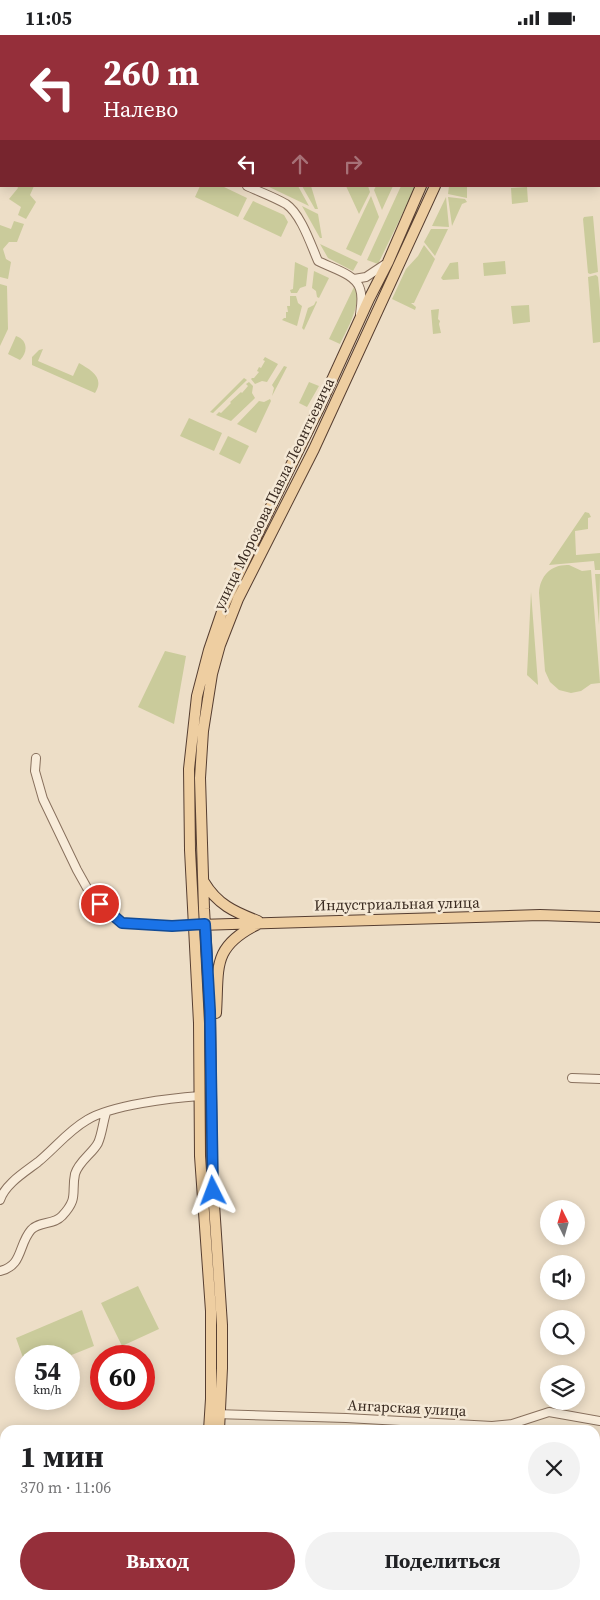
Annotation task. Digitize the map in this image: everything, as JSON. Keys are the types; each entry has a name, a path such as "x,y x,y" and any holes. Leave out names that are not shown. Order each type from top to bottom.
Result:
{"main road":[{"name":"улица Морозова Павла Леонтьевича","path":"218,1425 215,1414 211,1311 202,1182 199,1023 190,850 190,769 194,716 202,673 225,603 388,262 421,187"},
{"name":"улица Морозова Павла Леонтьевича","path":"212,1425 215,1414 222,1325 212,1174 211,1047 200,778 203,731 212,674 220,645 238,599 314,449 434,187"},
{"path":"202,854 204,881 212,895 233,911 261,923"},
{"name":"Индустриальная улица","path":"194,925 531,915 600,917"},
{"path":"211,1047 215,1022 218,967 221,956 226,947 243,931 261,923"}],"street":[{"path":"249,187 288,205 309,238 318,261 354,279 360,289 359,321"},
{"path":"354,279 366,277 388,262"},
{"path":"36,759 35,771 43,799 91,895 122,923 172,926 194,925"},
{"path":"572,1078 600,1079"},
{"path":"0,1200 1,1196 14,1181 64,1137 89,1119 131,1106 200,1096"},
{"path":"0,1271 14,1265 31,1230 39,1225 58,1220 71,1204 75,1195 75,1174 79,1165 98,1143 106,1113"},
{"name":"Ангарская улица","path":"504,1425 520,1422 550,1412 600,1421"},
{"name":"Ангарская улица","path":"215,1414 479,1425"}],"green space":[{"path":"34,187 30,195 36,202 26,219 18,215 21,207 9,199 18,188"},
{"path":"200,187 224,187 247,198 238,217 195,197"},
{"path":"269,187 299,187 309,206"},
{"path":"303,187 311,187 318,209 315,209"},
{"path":"346,187 368,187 370,192 359,214"},
{"path":"376,187 393,187 382,210 374,190"},
{"path":"401,187 416,187 378,264 367,260"},
{"path":"449,187 467,187 467,198 448,194"},
{"path":"527,187 528,202 512,204 511,188"},
{"path":"371,196 379,217 361,256 346,249"},
{"path":"446,197 449,227 432,226"},
{"path":"448,197 465,199 467,202 462,204 452,226"},
{"path":"253,201 284,215 288,222 281,237 243,219"},
{"path":"302,206 318,214 322,238 320,238"},
{"path":"593,216 598,272 590,274 588,273 583,219 584,217"},
{"path":"14,221 24,224 17,242 9,242 3,249 6,259 11,262 8,279 0,277 0,225 11,229"},
{"path":"431,229 448,229 435,256 424,242"},
{"path":"320,244 358,262 353,271 328,258"},
{"path":"424,245 435,259 414,303 411,303 416,307 415,310 392,299 406,269 418,256"},
{"path":"505,261 506,274 484,276 483,263"},
{"path":"295,262 308,268 306,286 300,288 297,293 291,293 290,290 293,289"},
{"path":"458,262 459,279 443,280 441,278 450,263"},
{"path":"314,271 329,278 319,298 316,291 312,288"},
{"path":"596,275 598,277 600,300 600,342 593,343 588,277"},
{"path":"0,284 7,286 8,329 0,346"},
{"path":"354,287 357,293 356,307 340,344 329,339"},
{"path":"290,296 296,296 298,303 302,306 297,326 282,320 286,318 287,306 290,306"},
{"path":"316,301 304,330 302,328 308,308 314,305"},
{"path":"529,305 530,322 513,324 511,306"},
{"path":"439,309 438,319 440,321 441,333 433,334 431,310"},
{"path":"16,336 23,340 26,347 20,360 8,354"},
{"path":"43,349 38,361 73,376 79,363 92,372 98,383 95,393 32,365 32,357 39,350"},
{"path":"265,357 278,364 267,382 262,381 255,384 251,379 259,372 257,371 265,361 263,360"},
{"path":"284,366 287,367 272,396 274,388 272,385"},
{"path":"244,378 247,380 213,413 210,412"},
{"path":"249,382 253,386 252,393 255,398 252,401 231,421 216,415 219,412 221,413 230,402 242,393"},
{"path":"309,382 319,386 307,407 299,403"},
{"path":"270,399 271,401 256,433 237,424 259,401 264,402"},
{"path":"189,418 222,433 214,451 180,436"},
{"path":"228,436 249,446 240,464 219,454"},
{"path":"585,512 589,513 591,517 588,518 588,529 575,531 576,555 600,553 600,570 595,570 594,561 549,565"},
{"path":"569,565 582,571 591,570 600,683 591,684 581,691 571,693 559,690 550,682 545,671 539,593 544,576 548,572 557,566"},
{"path":"595,574 600,574 599,625"},
{"path":"531,592 538,684 538,685 527,675"},
{"path":"165,651 186,656 174,724 138,707"},
{"path":"138,1286 159,1329 122,1345 101,1303"},
{"path":"82,1310 94,1345 90,1345 90,1348 80,1352 80,1345 18,1345 16,1338"}],"route":[{"path":"100,904 122,923 172,926 205,924 210,1011 213,1191"}]}
